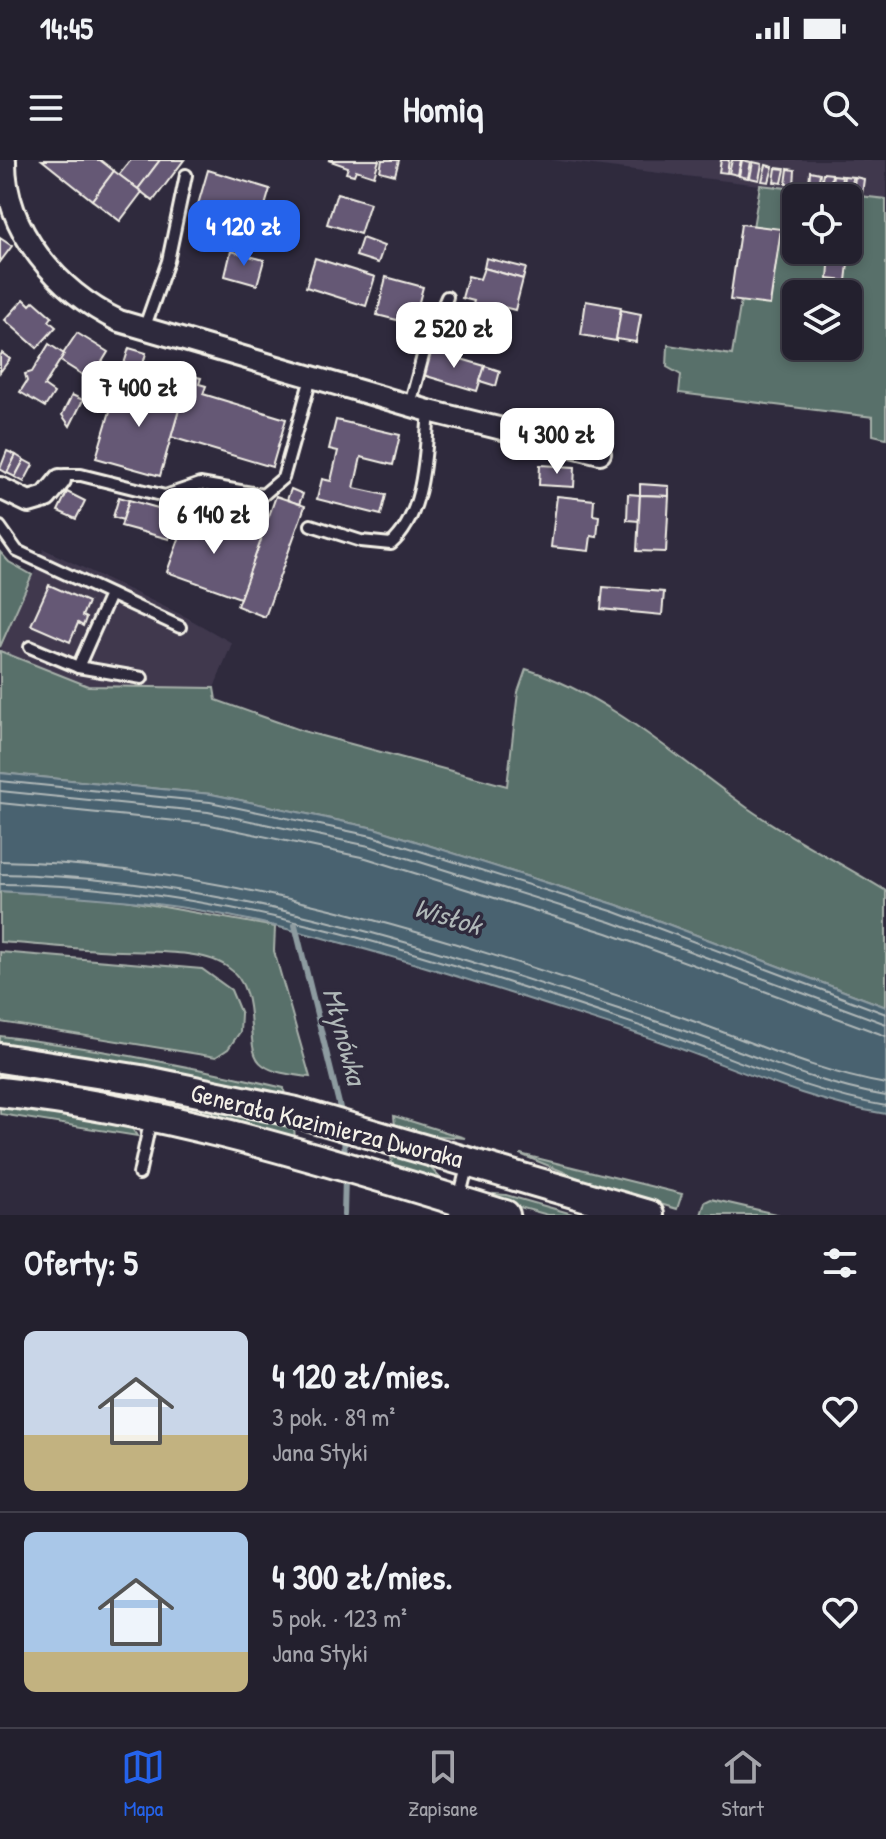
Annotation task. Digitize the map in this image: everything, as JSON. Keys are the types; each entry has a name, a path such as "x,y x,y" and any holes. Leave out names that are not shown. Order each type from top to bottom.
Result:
{"main road":[{"name":"Generała Kazimierza Dworaka","path":"0,1058 141,1080 296,1112 394,1138 649,1215"},
{"name":"Generała Kazimierza Dworaka","path":"0,1092 151,1116 393,1182 456,1208 505,1215"}],"street":[{"path":"3,166 19,222 49,269 100,312 144,329 428,411 600,453"},
{"path":"0,488 29,502 46,497 60,480"}],"lane":[{"path":"144,329 168,261 186,175"},
{"path":"311,525 361,541 391,544 406,531 420,487 428,411 425,348 447,297"},
{"path":"60,480 64,475 81,475 165,496 200,484 263,495 283,478 311,378"},
{"path":"0,527 17,551 180,627"},
{"path":"78,667 110,595"},
{"path":"30,647 78,667 142,678"},
{"path":"139,1174 151,1116"},
{"path":"456,1208 468,1161"}],"shaded area":[{"path":"551,160 886,160 886,199 862,196 862,184 782,184 782,187"},
{"path":"44,549 186,617 232,643 214,688 88,686 0,651"}],"green space":[{"path":"760,185 782,187 782,264 862,264 862,196 886,199 886,438 873,435 873,417 679,393 681,375 667,367 668,345 732,355"},
{"path":"0,552 9,562 32,575 0,647"},
{"path":"0,651 88,686 214,688 216,700 303,731 507,786 518,692 526,669 557,680 642,730 765,820 886,891 886,1007 617,905 374,828 211,794 0,773"},
{"path":"0,891 114,898 275,927 274,951 310,1077 273,1070 256,1057 245,990 238,977 226,966 182,953 0,942"},
{"path":"0,952 202,969 231,990 241,1014 240,1032 228,1049 216,1057 0,1022"},
{"path":"0,1036 107,1052 249,1080 284,1088 285,1098 0,1048"},
{"path":"0,1070 88,1082 294,1125 295,1141 0,1081"},
{"path":"0,1103 129,1124 137,1136 0,1114"},
{"path":"394,1116 465,1138 417,1134 395,1126"},
{"path":"390,1150 423,1160 443,1181 393,1170"},
{"path":"520,1154 682,1194 677,1209 593,1184"},
{"path":"494,1194 576,1215 548,1215 498,1201"},
{"path":"711,1199 780,1215 701,1215 705,1202"}],"water":[{"name":"Wisłok","path":"0,773 211,794 374,828 617,905 886,1007 886,1114 821,1099 632,1032 432,969 280,927 172,906 0,891"}],"building":[{"path":"42,160 100,160 114,171 92,200"},
{"path":"131,160 160,160 138,189 119,175"},
{"path":"160,160 184,160 153,201 138,189"},
{"path":"328,160 379,160 374,176 356,170 354,175 346,173 348,167"},
{"path":"382,160 399,160 395,175 380,171"},
{"path":"721,160 729,160 727,173 719,172"},
{"path":"732,160 741,160 738,175 729,173"},
{"path":"742,160 751,162 748,178 739,176"},
{"path":"753,162 762,164 759,180 750,178"},
{"path":"766,165 773,167 769,182 762,181"},
{"path":"776,168 785,169 782,183 774,182"},
{"path":"788,169 795,170 794,184 786,184"},
{"path":"208,170 270,189 259,226 197,208"},
{"path":"114,171 142,192 120,221 92,200"},
{"path":"810,171 820,173 819,184 809,184"},
{"path":"823,173 832,174 831,184 821,184"},
{"path":"833,175 842,176 841,184 832,184"},
{"path":"844,176 853,177 852,184 843,184"},
{"path":"855,177 864,179 862,194 862,184 854,184"},
{"path":"337,193 370,203 360,234 327,224"},
{"path":"741,224 781,229 770,305 730,300"},
{"path":"0,238 12,246 0,262"},
{"path":"362,238 384,246 378,263 356,256"},
{"path":"231,251 264,260 257,285 225,276"},
{"path":"315,258 375,277 366,306 306,287"},
{"path":"486,258 526,268 523,279 484,268"},
{"path":"829,264 848,264 846,280 828,279"},
{"path":"484,268 523,279 515,310 503,307 493,343 452,329 457,312 470,315 474,301 462,298 468,276 480,279"},
{"path":"386,277 423,287 413,324 377,315"},
{"path":"24,299 30,305 34,301 52,317 49,321 56,327 37,348 5,320"},
{"path":"586,301 621,307 616,341 581,335"},
{"path":"621,310 641,314 636,342 616,339"},
{"path":"77,333 108,352 91,380 59,360"},
{"path":"49,344 64,354 44,386 54,393 45,407 20,392 27,381 25,374 32,372"},
{"path":"129,348 146,353 141,372 123,367"},
{"path":"430,350 485,366 477,391 423,375"},
{"path":"2,353 10,359 0,372 0,356"},
{"path":"485,366 500,371 496,386 480,381"},
{"path":"189,375 201,378 199,384 206,386 203,394 286,419 272,467 171,437 182,399 175,397 180,378 187,380"},
{"path":"119,381 182,399 160,476 96,458"},
{"path":"72,395 83,400 70,426 62,415"},
{"path":"336,420 400,435 393,465 361,457 354,488 386,495 381,515 317,499 322,479 331,481 338,451 329,449"},
{"path":"7,451 16,455 7,473 0,469"},
{"path":"16,455 24,460 15,477 7,473"},
{"path":"24,460 33,465 24,482 15,477"},
{"path":"540,465 575,467 574,487 539,485"},
{"path":"640,484 669,486 669,496 640,495"},
{"path":"291,489 303,494 299,504 287,500"},
{"path":"67,492 85,501 76,519 58,511"},
{"path":"628,494 640,495 639,521 627,520"},
{"path":"640,495 669,496 666,552 637,551"},
{"path":"276,496 305,506 265,617 237,606"},
{"path":"557,496 594,500 593,515 599,516 597,537 591,536 589,551 551,547"},
{"path":"119,497 129,500 123,520 113,517"},
{"path":"129,500 176,513 169,539 121,526"},
{"path":"188,514 261,540 240,598 167,572"},
{"path":"49,585 88,602 82,616 86,618 83,626 78,623 70,642 31,625"},
{"path":"603,587 664,592 662,615 601,609"}],"waterway":[{"name":"Młynówka","path":"295,925 342,1116"},
{"name":"Młynówka","path":"344,1135 345,1159"},
{"name":"Młynówka","path":"344,1215 345,1175"}]}
